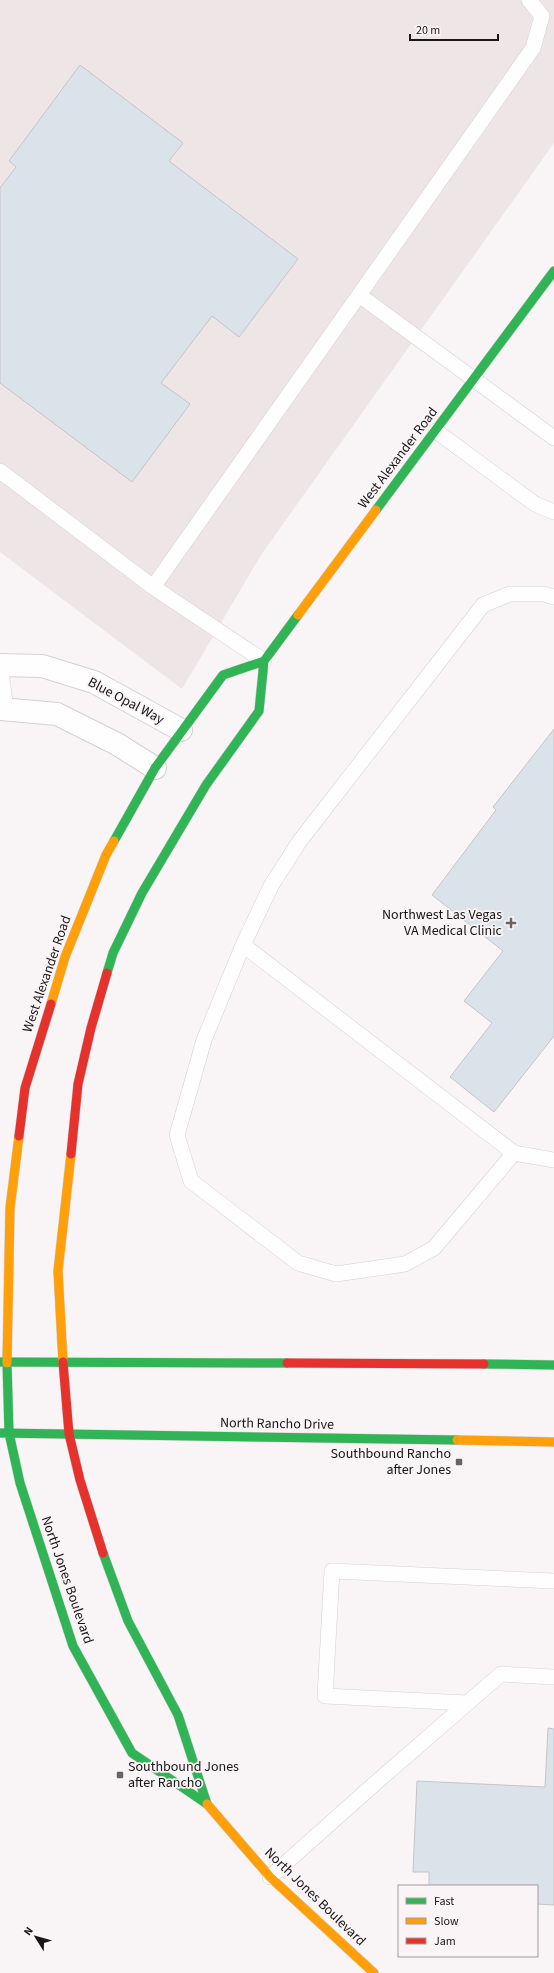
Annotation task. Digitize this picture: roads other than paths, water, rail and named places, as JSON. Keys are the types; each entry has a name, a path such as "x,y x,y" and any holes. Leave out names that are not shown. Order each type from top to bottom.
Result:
{"main road":[{"name":"West Alexander Road","path":"4,1363 10,1208 25,1088 65,957 103,862 155,768 181,730 223,675 264,661 554,271"},
{"path":"63,1362 58,1271 78,1084 91,1028 113,953 142,893 206,786 259,711 264,661"},
{"path":"4,1363 63,1362 554,1365"},
{"name":"North Jones Boulevard","path":"63,1362 69,1434 80,1480 101,1549 128,1621 178,1716 207,1804"},
{"name":"North Jones Boulevard","path":"4,1363 4,1433 36,1538 73,1646 132,1753 207,1804 270,1877 374,1973"},
{"name":"North Rancho Drive","path":"4,1433 554,1442"}],"street":[{"name":"Blue Opal Way","path":"0,664 42,666 94,682 181,730"},
{"path":"3,708 57,714 117,744 155,768"}],"lane":[{"path":"153,586 533,48 542,16 529,0"},
{"path":"359,295 474,377 554,438"},
{"path":"436,431 535,504 554,512"},
{"path":"0,471 153,586 264,661"},
{"path":"514,1153 434,1248 405,1264 336,1274 298,1263 190,1181 177,1135 204,1040 243,945 271,886 299,842 483,605 510,594 544,594 554,597"},
{"path":"0,664 3,708"},
{"path":"243,945 514,1153 554,1160"},
{"path":"467,1703 325,1696 332,1571 554,1581"},
{"path":"270,1877 501,1674 554,1677"}],"place":[{"name":"Northwest Las Vegas VA Medical Clinic","path":"511,923"},
{"name":"Southbound Rancho after Jones","path":"459,1462"},
{"name":"Southbound Jones after Rancho","path":"120,1775"}]}
